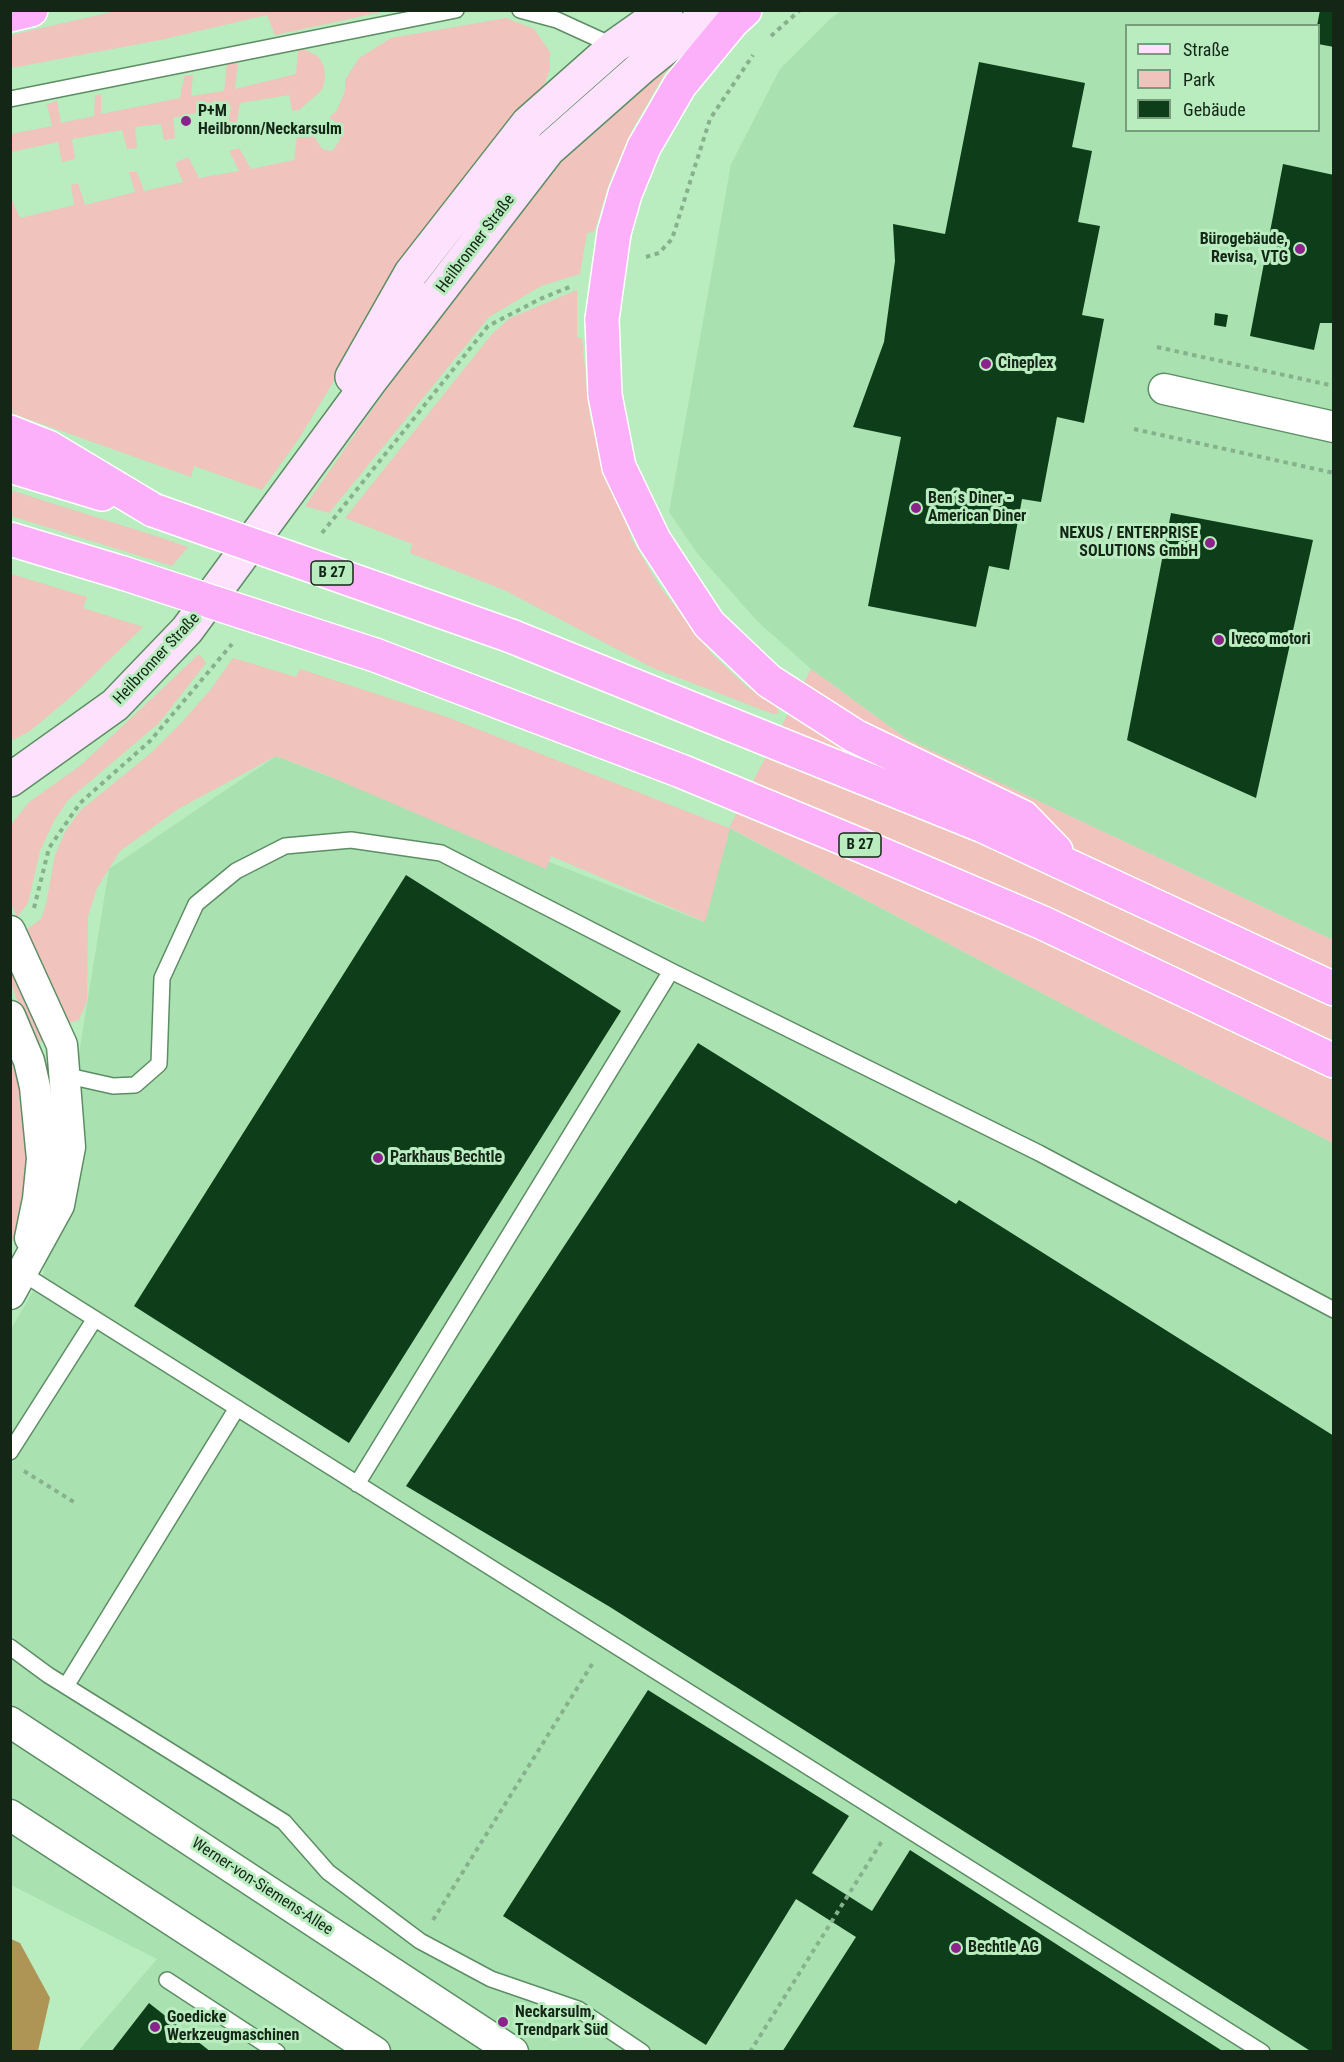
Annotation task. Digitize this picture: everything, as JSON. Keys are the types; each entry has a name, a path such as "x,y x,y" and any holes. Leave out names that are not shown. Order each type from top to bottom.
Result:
{"highway":[{"path":"10,15 31,10"},
{"path":"745,10 732,22 680,85 644,147 614,233 602,319 605,395 619,467 654,540 709,624 769,681 855,736 1023,817 1070,865"},
{"path":"10,432 48,447 153,510"},
{"name":"B 27","path":"10,466 153,510 511,636 886,786 1070,865 1334,989"},
{"name":"B 27","path":"10,539 123,573 375,656 681,771 1043,923 1334,1061"}],"main road":[{"name":"Heilbronner Straße","path":"276,511 411,273 528,123 615,46 666,10"},
{"name":"Heilbronner Straße","path":"10,780 116,705 187,630 370,381 548,150 642,67 713,10"}],"street":[{"path":"1164,389 1334,427"},
{"path":"16,1284 59,1205 70,1147 62,1045 21,923"},
{"path":"10,1016 29,1060 35,1088 42,1159 38,1199 16,1284"},
{"name":"Werner-von-Siemens-Allee","path":"10,1722 513,2052"},
{"path":"10,1815 375,2052"}],"lane":[{"path":"10,99 371,29 456,10"},
{"path":"520,10 557,20 615,46 642,67"},
{"path":"64,1075 112,1086 135,1085 159,1064 162,978 196,904 236,871 285,846 351,840 441,854 1039,1153 1334,1310"},
{"path":"357,1484 671,971"},
{"path":"16,1284 94,1320 237,1408 1262,2052"},
{"path":"10,1452 94,1320"},
{"path":"66,1686 237,1408"},
{"path":"10,1647 66,1686 284,1822 328,1872 420,1941 491,1979 578,2009 642,2052"},
{"path":"167,1980 277,2052"}],"path":[{"path":"765,41 800,10"},
{"path":"637,261 659,253 672,239 710,119 757,49"},
{"path":"320,537 488,326 540,299 583,282"},
{"path":"1157,347 1334,386"},
{"path":"1134,429 1334,473"},
{"path":"21,923 49,848 80,802 150,741 237,639"},
{"path":"20,1469 77,1504"},
{"path":"420,1941 608,1640"},
{"path":"750,2052 894,1821"}],"shaded area":[{"path":"842,10 1333,11 1333,940 907,739 811,669 758,622 697,553 669,512 731,164 780,69"},
{"path":"276,756 704,922 729,828 1108,1028 1333,1143 1333,2051 78,2051 157,1959 11,1885 11,1329 43,1274 109,869"},
{"path":"11,1939 20,1943 50,1998 38,2051 11,2051"}],"green space":[{"path":"116,11 386,11 275,35 267,15 160,40 11,68 11,35"},
{"path":"506,18 534,29 550,52 550,69 542,91 399,274 298,440 262,490 194,466 191,477 11,413 11,198 20,218 74,205 71,185 78,183 85,205 135,192 129,172 137,172 144,191 183,182 175,163 188,157 199,178 239,171 229,151 239,148 251,169 294,160 297,136 314,136 322,149 332,151 339,142 340,133 337,123 329,118 337,110 345,91 345,80 359,58 391,38"},
{"path":"302,48 319,57 324,67 325,79 322,90 299,110 292,111 289,95 240,103 236,126 228,127 231,105 173,118 175,138 164,140 161,124 135,127 137,148 127,149 122,130 72,139 75,159 62,162 58,142 11,152 11,134 52,126 47,104 57,101 61,123 94,116 95,95 101,94 101,114 180,98 184,76 193,75 191,96 224,91 227,64 238,63 235,89 296,74 298,50"},
{"path":"672,52 680,60 665,73 632,130 611,178 594,232 587,233 580,274 541,286 489,317 329,513 305,506 418,344 518,208 622,95"},
{"path":"577,290 577,337 582,339 590,418 632,540 660,587 712,654 747,687 776,706 779,713 773,714 653,668 504,590 410,553 412,544 345,518 492,334 510,318"},
{"path":"10,490 188,547 172,566 11,516"},
{"path":"11,574 87,597 83,608 143,627 73,695 30,731 11,741"},
{"path":"199,654 206,663 159,723 68,800 54,821 40,851 28,903 17,917 11,904 11,825 29,802 81,765"},
{"path":"233,658 296,677 300,669 447,717 729,828 811,669 907,739 1333,940 1333,1143 1108,1028 730,828 705,922 551,856 546,869 324,774 276,756 178,809 120,851 97,888 88,916 87,1001 79,1020 69,1023 63,1019 23,932 41,919 55,855 66,830 81,810 152,752 181,723 211,689"},
{"path":"10,959 44,1040 35,1044 11,984"},
{"path":"11,1043 31,1131 25,1201 11,1246"}],"building":[{"path":"1320,10 1334,10 1334,47 1320,44 1320,24 1317,24"},
{"name":"Cineplex","path":"979,62 1085,83 1072,147 1092,151 1078,222 1100,226 1082,315 1104,319 1084,423 1057,417 1041,502 1022,499 1009,570 989,566 976,627 868,606 901,437 853,427 884,342 895,261 893,224 945,234"},
{"name":"Bürogebäude, Revisa, VTG","path":"1283,164 1334,175 1334,323 1320,323 1314,350 1250,336"},
{"path":"1215,313 1228,315 1226,327 1214,325"},
{"name":"Iveco motori","path":"1171,513 1313,540 1256,798 1127,740"},
{"name":"Parkhaus Bechtle","path":"406,875 621,1011 349,1443 134,1306"},
{"path":"698,1043 956,1204 959,1200 1334,1436 1334,2052 1312,2052 610,1607 406,1486"},
{"path":"648,1690 849,1816 812,1873 872,1911 910,1850 1224,2052 782,2052 856,1937 796,1899 706,2045 503,1916"},
{"name":"Goedicke Werkzeugmaschinen","path":"149,2003 211,2052 111,2052"}],"place":[{"name":"P+M Heilbronn/Neckarsulm","path":"186,121"},
{"name":"Bürogebäude, Revisa, VTG","path":"1300,249"},
{"name":"Cineplex","path":"986,364"},
{"name":"Ben´s Diner - American Diner","path":"916,508"},
{"name":"NEXUS / ENTERPRISE SOLUTIONS GmbH","path":"1210,543"},
{"name":"Iveco motori","path":"1219,640"},
{"name":"Parkhaus Bechtle","path":"378,1158"},
{"name":"Bechtle AG","path":"956,1948"},
{"name":"Neckarsulm, Trendpark Süd","path":"503,2022"},
{"name":"Goedicke Werkzeugmaschinen","path":"155,2027"}]}
